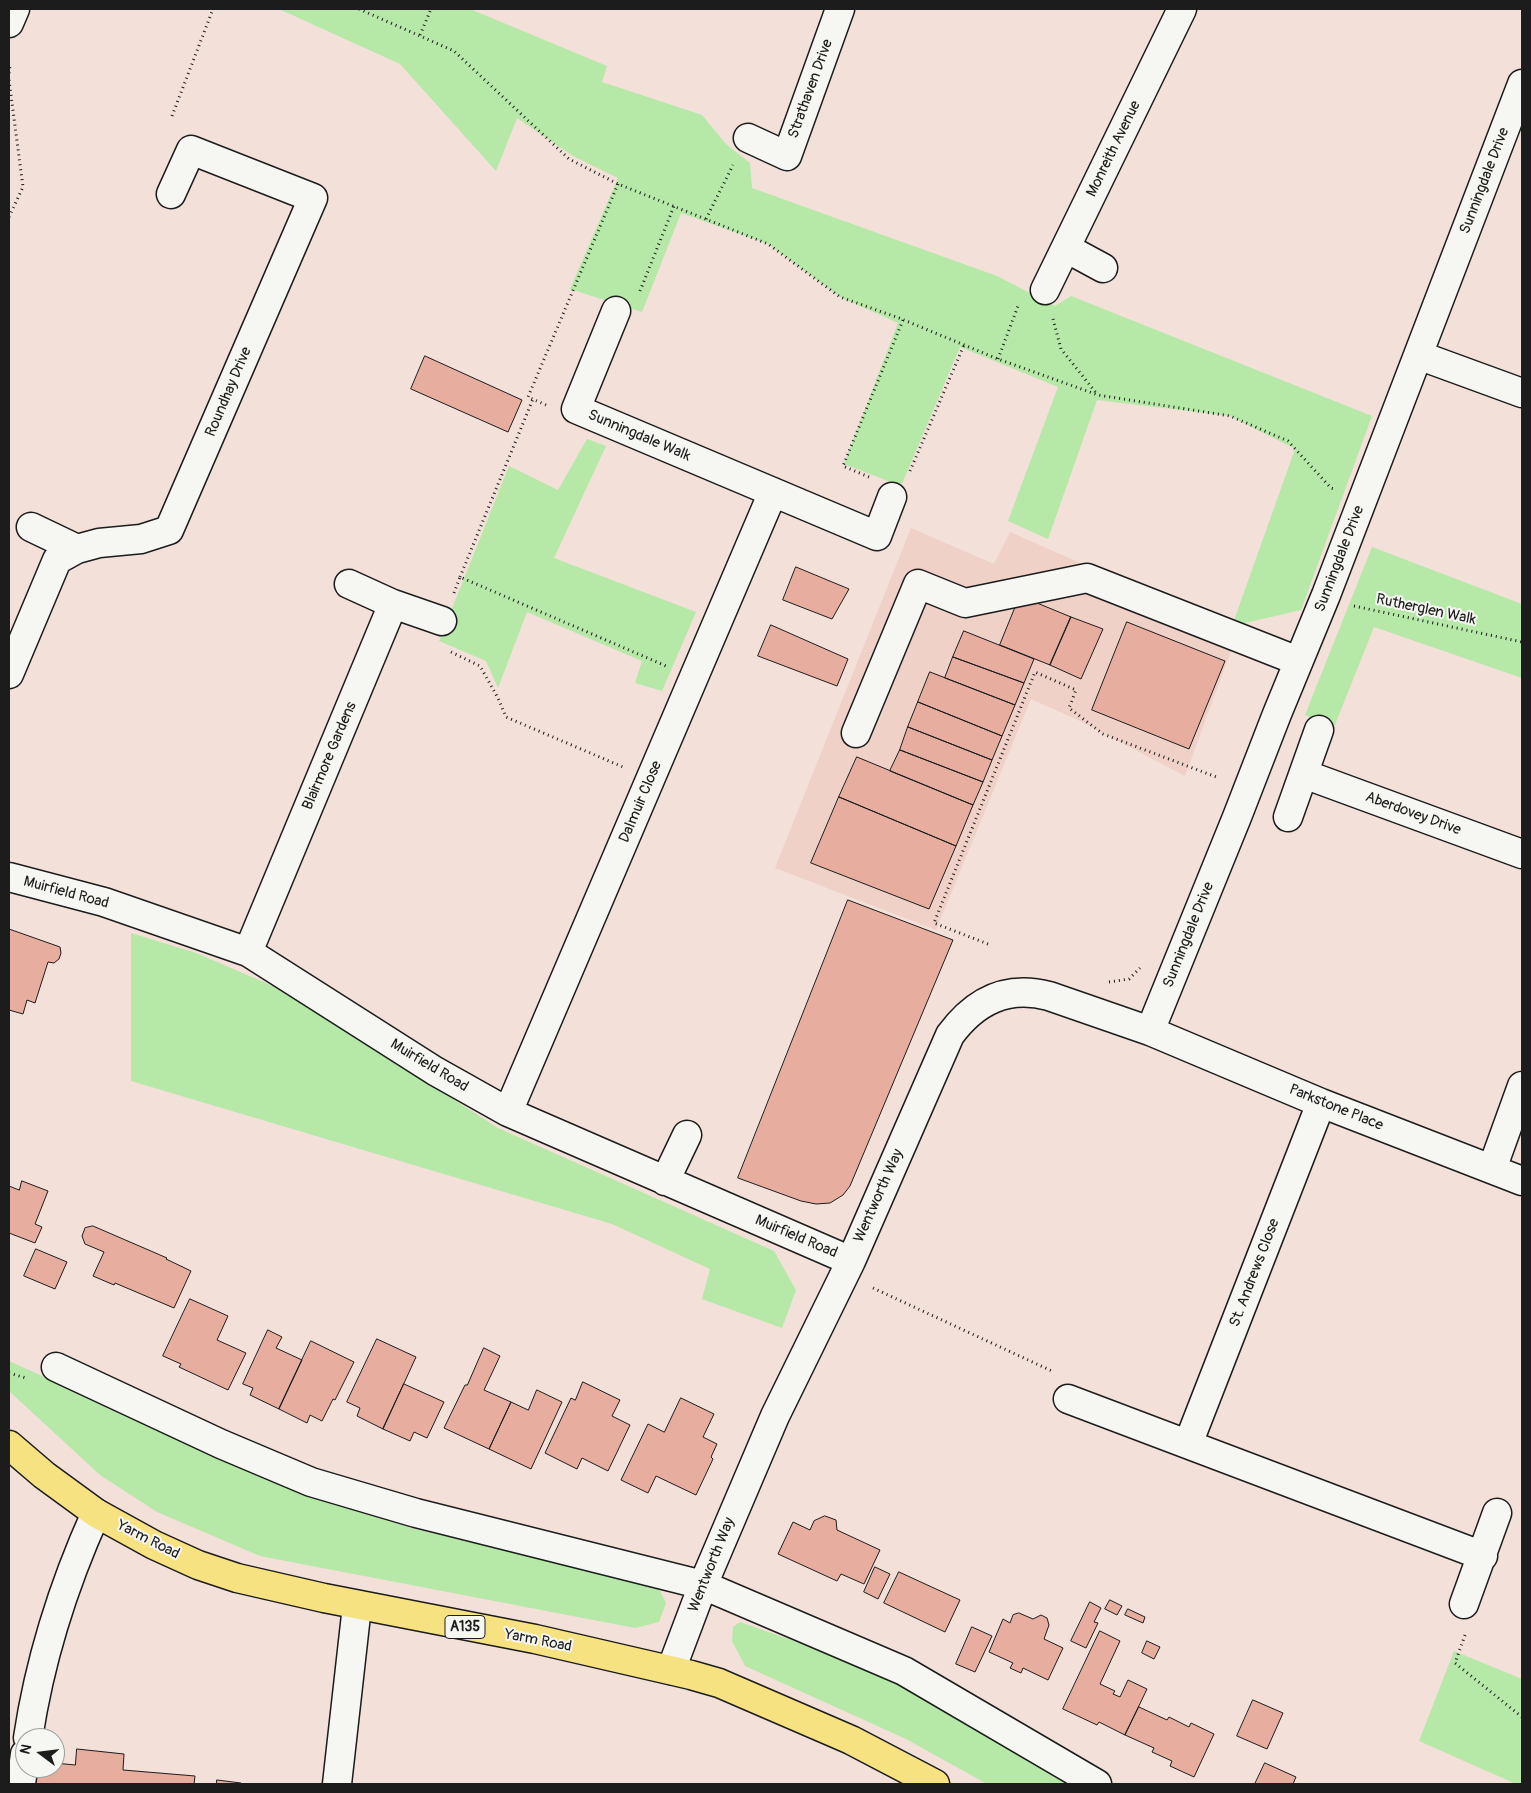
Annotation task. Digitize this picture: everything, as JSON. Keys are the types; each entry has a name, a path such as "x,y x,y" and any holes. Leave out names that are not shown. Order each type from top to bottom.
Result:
{"main road":[{"name":"Yarm Road","path":"9,1445 44,1475 96,1513 154,1545 198,1565 237,1578 357,1606 535,1639 719,1683 851,1740 935,1784"}],"street":[{"name":"Strathaven Drive","path":"748,138 788,156 840,9"},
{"name":"Monreith Avenue","path":"1045,290 1182,9"},
{"name":"Sunningdale Drive","path":"1150,1031 1326,595 1522,84"},
{"name":"Roundhay Drive","path":"9,674 57,560 77,549 99,542 141,540 169,530 313,198 190,150 171,194"},
{"path":"1066,248 1103,268"},
{"name":"Sunningdale Walk","path":"616,311 576,409 877,536 884,489"},
{"path":"1418,355 1522,393"},
{"name":"Dalmuir Close","path":"508,1112 773,492"},
{"path":"31,527 77,549"},
{"path":"856,733 918,584 965,603 1088,578 1298,661"},
{"path":"349,584 393,604 442,621"},
{"name":"Blairmore Gardens","path":"248,952 393,604"},
{"path":"1288,817 1319,730"},
{"name":"Aberdovey Drive","path":"1304,774 1522,854"},
{"name":"Muirfield Road","path":"9,877 104,902 248,952 435,1071 508,1112 850,1261"},
{"name":"Wentworth Way","path":"671,1670 703,1585 775,1416 850,1261 950,1035 972,1009 989,1000 1015,993 1038,993 1105,1014 1150,1031"},
{"name":"Parkstone Place","path":"1150,1031 1321,1103 1522,1181"},
{"path":"1492,1169 1522,1086"},
{"name":"St. Andrews Close","path":"1188,1444 1321,1103"},
{"path":"665,1181 687,1135"},
{"path":"56,1367 221,1444 311,1482 407,1511 703,1585 904,1671 1097,1784"},
{"path":"1068,1398 1482,1556"},
{"path":"30,1728 42,1664 51,1629 62,1594 96,1513"},
{"path":"1464,1604 1497,1513"},
{"path":"337,1784 357,1606"}],"path":[{"path":"172,116 213,9"},
{"path":"359,9 454,51 569,159 618,184 768,244 840,297 903,320 998,359 1098,395 1230,416 1288,440 1331,488 1363,498"},
{"path":"420,35 431,9"},
{"path":"9,73 10,66"},
{"path":"9,80 22,187 9,217"},
{"path":"706,219 748,138"},
{"path":"576,409 557,410 528,397 618,184"},
{"path":"616,311 630,316 674,206"},
{"path":"998,359 1023,291 1045,290 1061,349 1098,395"},
{"path":"884,489 843,466 903,320"},
{"path":"910,472 964,345"},
{"path":"533,399 434,643 480,666 506,716 630,770"},
{"path":"460,577 666,666"},
{"name":"Rutherglen Walk","path":"1326,595 1356,607 1522,642"},
{"path":"988,944 934,924 1035,672 1076,690 1069,708 1103,734 1227,781"},
{"path":"1101,982 1129,980 1141,966"},
{"path":"850,1261 863,1284 1028,1359 1072,1382 1068,1398"},
{"path":"1464,1604 1476,1608 1455,1662 1522,1717"}],"shaded area":[{"path":"911,528 994,564 1010,532 1135,587 1239,629 1185,776 1078,720 1031,699 936,930 775,868"}],"green space":[{"path":"279,9 470,9 607,66 602,82 702,115 726,144 750,163 752,188 997,276 1055,306 1071,296 1372,416 1301,610 1232,626 1295,449 1230,416 1097,400 1048,539 1008,521 1058,387 960,347 901,486 844,464 898,323 840,297 768,244 681,213 642,312 570,289 618,178 573,156 517,118 496,171 400,64"},
{"path":"587,439 606,446 554,558 696,612 662,691 635,683 642,661 527,612 498,688 486,661 439,641 509,466 558,490"},
{"path":"1372,547 1522,604 1522,678 1374,627 1334,727 1305,715"},
{"path":"131,933 196,953 287,992 498,1128 774,1251 796,1290 782,1328 702,1299 710,1269 612,1224 131,1081"},
{"path":"9,1361 270,1479 329,1502 411,1528 658,1587 666,1603 659,1622 635,1628 260,1556 157,1512 100,1475 9,1391"},
{"path":"740,1622 814,1648 903,1686 1070,1784 987,1784 906,1739 745,1666 732,1641 733,1627"},
{"path":"1454,1651 1522,1679 1522,1784 1516,1784 1419,1741"}],"building":[{"path":"425,356 522,400 508,432 411,389"},
{"path":"796,567 849,589 832,619 783,600"},
{"path":"1020,596 1071,617 1050,665 1000,645"},
{"path":"1071,617 1103,629 1081,679 1050,665"},
{"path":"1127,622 1225,661 1189,749 1092,710"},
{"path":"771,625 848,659 837,686 758,656"},
{"path":"964,631 1034,659 1024,683 953,657"},
{"path":"953,657 1024,683 1015,705 945,678"},
{"path":"930,672 1015,705 1002,736 918,702"},
{"path":"918,702 1002,736 992,760 908,727"},
{"path":"908,727 992,760 983,782 900,750"},
{"path":"900,750 983,782 973,805 890,771"},
{"path":"857,757 973,805 956,846 839,797"},
{"path":"839,797 956,846 929,909 811,863"},
{"path":"848,900 953,940 850,1186 843,1195 830,1203 816,1204 801,1201 738,1178"},
{"path":"9,929 60,947 61,953 59,959 54,963 48,962 35,1003 27,1000 23,1014 9,1010"},
{"path":"22,1181 48,1191 35,1224 42,1227 35,1243 9,1233 9,1186 19,1190"},
{"path":"93,1226 167,1258 191,1271 174,1308 115,1283 114,1285 93,1276 104,1252 85,1244 82,1236 85,1228"},
{"path":"36,1249 67,1262 55,1289 24,1276"},
{"path":"190,1299 228,1316 217,1340 246,1353 228,1390 179,1367 181,1364 163,1356"},
{"path":"268,1330 282,1337 276,1348 302,1360 279,1409 250,1395 253,1388 243,1384"},
{"path":"377,1339 416,1357 383,1429 357,1416 360,1408 347,1402"},
{"path":"311,1341 354,1362 322,1421 310,1415 307,1423 279,1409"},
{"path":"484,1348 500,1356 484,1390 511,1402 489,1449 444,1428"},
{"path":"583,1382 620,1400 612,1416 630,1425 608,1471 582,1458 577,1469 545,1453 571,1398 575,1400"},
{"path":"404,1384 444,1402 427,1438 414,1432 410,1441 383,1429"},
{"path":"537,1390 562,1402 531,1469 489,1449 511,1402 528,1410"},
{"path":"681,1398 714,1414 703,1437 717,1444 711,1457 713,1459 696,1495 656,1476 648,1493 621,1480 648,1424 664,1432"},
{"path":"825,1516 836,1520 837,1530 880,1550 864,1584 841,1574 837,1581 778,1554 793,1522 810,1530 814,1521"},
{"path":"875,1567 890,1574 878,1599 864,1592"},
{"path":"899,1572 960,1600 945,1632 884,1603"},
{"path":"1110,1600 1122,1606 1117,1615 1105,1609"},
{"path":"1090,1602 1101,1608 1094,1622 1098,1623 1086,1648 1071,1641"},
{"path":"1128,1609 1145,1617 1143,1623 1125,1615"},
{"path":"1019,1613 1033,1619 1041,1615 1047,1618 1049,1625 1044,1639 1063,1648 1048,1680 1023,1668 1021,1673 1010,1668 1013,1663 989,1652 1003,1619 1010,1623 1013,1615"},
{"path":"972,1627 992,1636 975,1672 956,1664"},
{"path":"1100,1631 1120,1641 1100,1684 1115,1691 1113,1694 1120,1697 1128,1680 1147,1689 1125,1735 1099,1722 1097,1725 1063,1709"},
{"path":"1147,1641 1160,1647 1154,1659 1142,1653"},
{"path":"1253,1700 1283,1713 1267,1749 1237,1736"},
{"path":"1139,1707 1167,1720 1169,1717 1189,1727 1191,1723 1214,1734 1194,1777 1170,1766 1172,1761 1152,1752 1154,1748 1125,1735"},
{"path":"77,1749 124,1754 123,1770 195,1776 194,1784 35,1784 36,1778 65,1778 65,1764 75,1765"},
{"path":"1265,1763 1296,1777 1293,1784 1255,1784"},
{"path":"217,1780 241,1783 241,1784 217,1784"}]}
